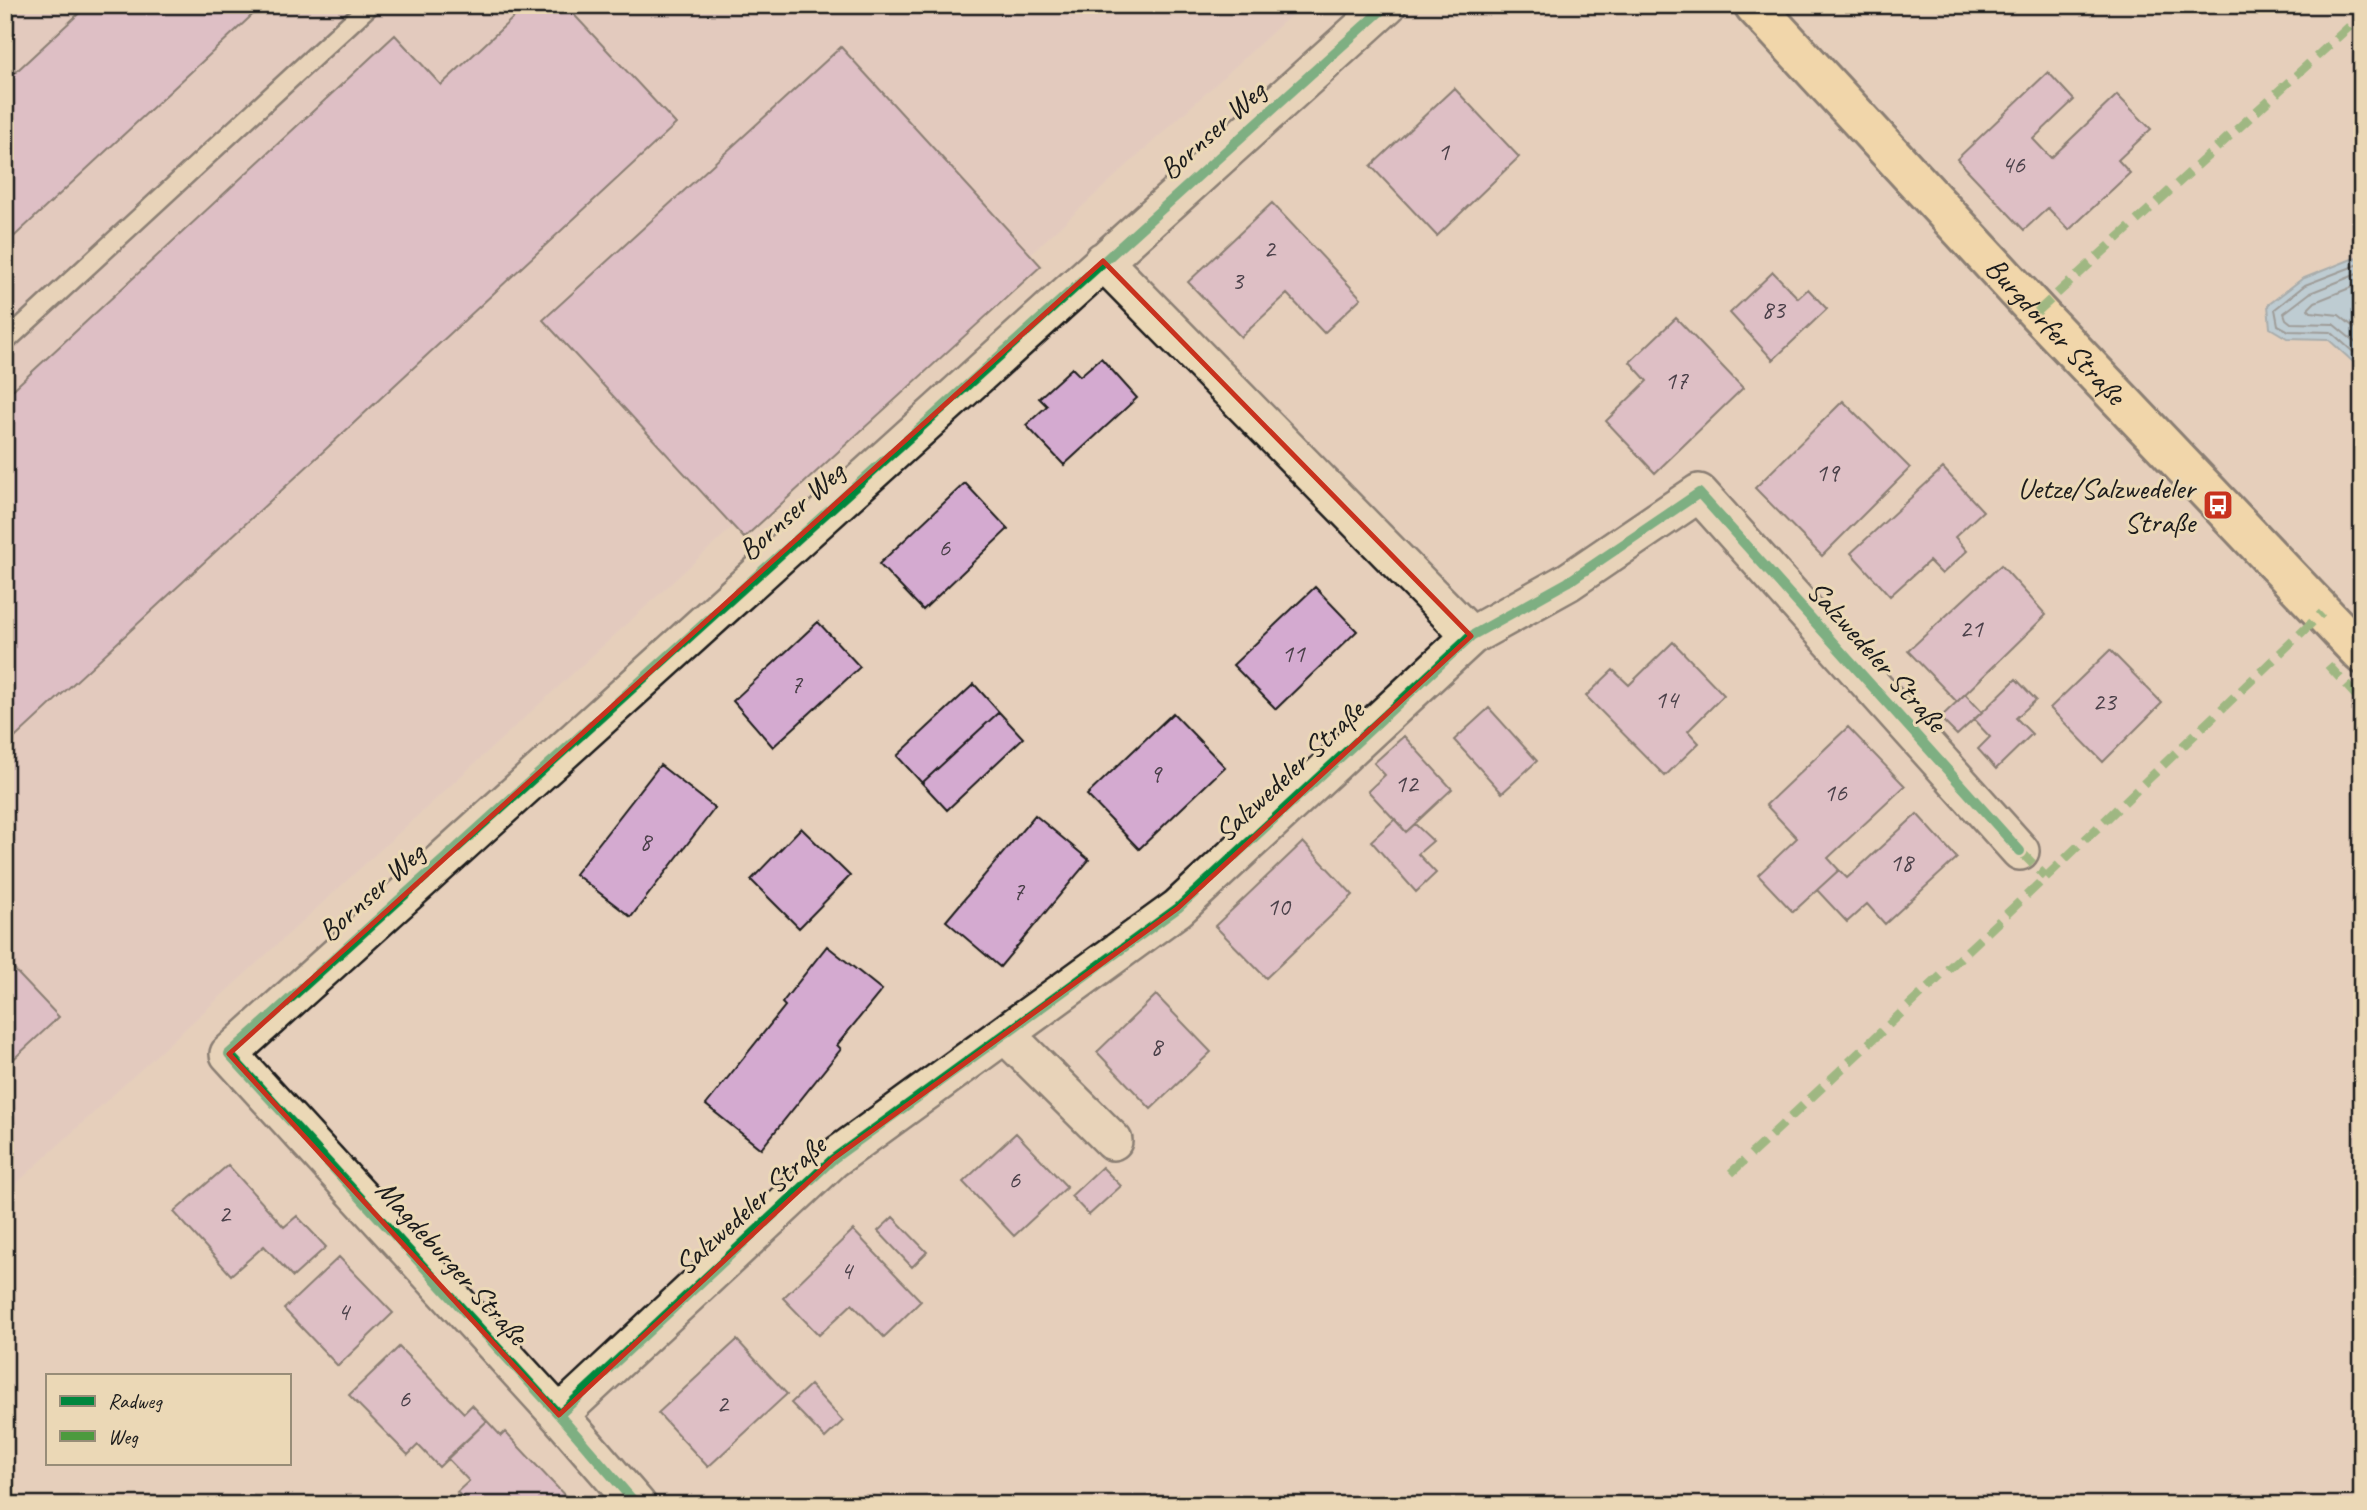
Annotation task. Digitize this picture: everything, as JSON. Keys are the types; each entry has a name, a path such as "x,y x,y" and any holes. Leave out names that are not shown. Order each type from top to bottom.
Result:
{"main road":[{"name":"Burgdorfer Straße","path":"1755,5 2037,312 2362,654"}],"street":[{"name":"Bornser Weg","path":"229,1054 1387,5"},
{"path":"1103,261 1471,636"},
{"name":"Salzwedeler Straße","path":"559,1415 833,1159 1178,908 1471,636 1569,582 1699,493 2020,851"},
{"path":"1006,1034 1113,1141"},
{"name":"Magdeburger Straße","path":"229,1054 638,1505"}],"lane":[{"path":"5,342 370,5"}],"highlighted area":[{"path":"1103,261 1471,636 1178,908 833,1159 559,1415 229,1054"}],"shaded area":[{"path":"5,5 1302,5 5,1194"}],"water":[{"path":"2362,255 2362,370 2328,339 2287,338 2270,328 2268,305 2302,279"}],"building":[{"path":"88,5 263,5 5,245 5,82"},
{"path":"527,5 565,5 676,124 5,747 5,397 395,35 441,85"},
{"path":"841,47 1041,266 744,538 543,320"},
{"path":"2048,72 2074,100 2033,139 2051,158 2117,95 2151,129 2118,160 2130,173 2069,230 2048,208 2024,230 1957,159"},
{"path":"1454,88 1519,157 1437,236 1371,166"},
{"path":"1272,203 1361,298 1324,333 1287,294 1241,337 1188,282"},
{"path":"1773,272 1798,298 1808,289 1827,309 1773,360 1730,313"},
{"path":"1676,318 1743,388 1655,473 1606,421 1647,381 1630,362"},
{"path":"1101,358 1137,398 1064,465 1026,425 1047,406 1039,398 1072,368 1080,376"},
{"path":"1843,401 1910,468 1822,556 1755,488"},
{"path":"1943,468 1983,511 1955,537 1967,551 1942,574 1929,561 1890,596 1851,553"},
{"path":"965,483 1008,529 923,610 879,564"},
{"path":"2001,565 2046,615 1957,702 1908,651"},
{"path":"1315,587 1357,631 1276,709 1233,665"},
{"path":"818,622 860,667 773,747 733,701"},
{"path":"1673,642 1724,695 1688,731 1699,743 1665,776 1586,696 1613,670 1629,685"},
{"path":"2110,650 2162,703 2103,762 2050,708"},
{"path":"2016,679 2036,700 2016,718 2032,734 1996,769 1978,749 1990,737 1974,720"},
{"path":"974,684 999,712 922,783 897,756"},
{"path":"1965,694 1982,712 1957,735 1940,718"},
{"path":"1489,708 1537,761 1502,793 1454,740"},
{"path":"999,712 1023,738 947,810 922,783"},
{"path":"1173,713 1225,767 1139,849 1087,795"},
{"path":"1848,727 1905,786 1828,858 1839,870 1793,912 1758,875 1797,838 1766,805"},
{"path":"1404,736 1452,789 1406,832 1368,791 1385,775 1374,763"},
{"path":"660,765 715,808 631,917 575,874"},
{"path":"1917,814 1957,858 1885,924 1867,904 1847,922 1817,890 1839,870 1847,878"},
{"path":"1035,815 1089,860 1000,967 946,921"},
{"path":"1395,819 1406,832 1415,824 1433,841 1418,854 1436,873 1416,892 1371,841"},
{"path":"801,828 850,876 799,928 751,880"},
{"path":"1303,842 1353,895 1266,978 1215,926"},
{"path":"827,946 882,990 837,1045 841,1049 761,1149 706,1105 785,1006 782,1003"},
{"path":"5,960 59,1017 5,1067"},
{"path":"1156,995 1211,1052 1151,1109 1097,1052"},
{"path":"1016,1133 1067,1187 1014,1236 963,1182"},
{"path":"228,1165 284,1227 297,1216 326,1247 293,1277 264,1246 231,1275 174,1212"},
{"path":"1102,1167 1121,1186 1089,1215 1071,1196"},
{"path":"893,1217 927,1252 912,1267 878,1231"},
{"path":"853,1230 921,1301 884,1337 852,1304 819,1335 783,1298"},
{"path":"339,1257 393,1313 338,1366 284,1309"},
{"path":"737,1340 787,1394 708,1467 658,1413"},
{"path":"399,1347 464,1413 472,1405 487,1421 439,1467 418,1445 408,1455 349,1395"},
{"path":"810,1385 843,1421 825,1438 791,1403"},
{"path":"487,1421 501,1436 505,1432 569,1500 564,1505 470,1505 457,1492 469,1481 447,1458"}],"marked path":[{"path":"2037,312 2362,15"},
{"path":"1731,1173 2322,613"},
{"path":"2328,665 2362,702"},
{"path":"2020,851 2046,877"}],"cycle path":[{"path":"637,1505 559,1415 229,1054 1387,5"},
{"path":"559,1415 833,1159 1178,908 1471,636 1568,582 1699,493 2020,851"}],"place":[{"name":"Uetze/Salzwedeler Straße","path":"2218,505"}]}
